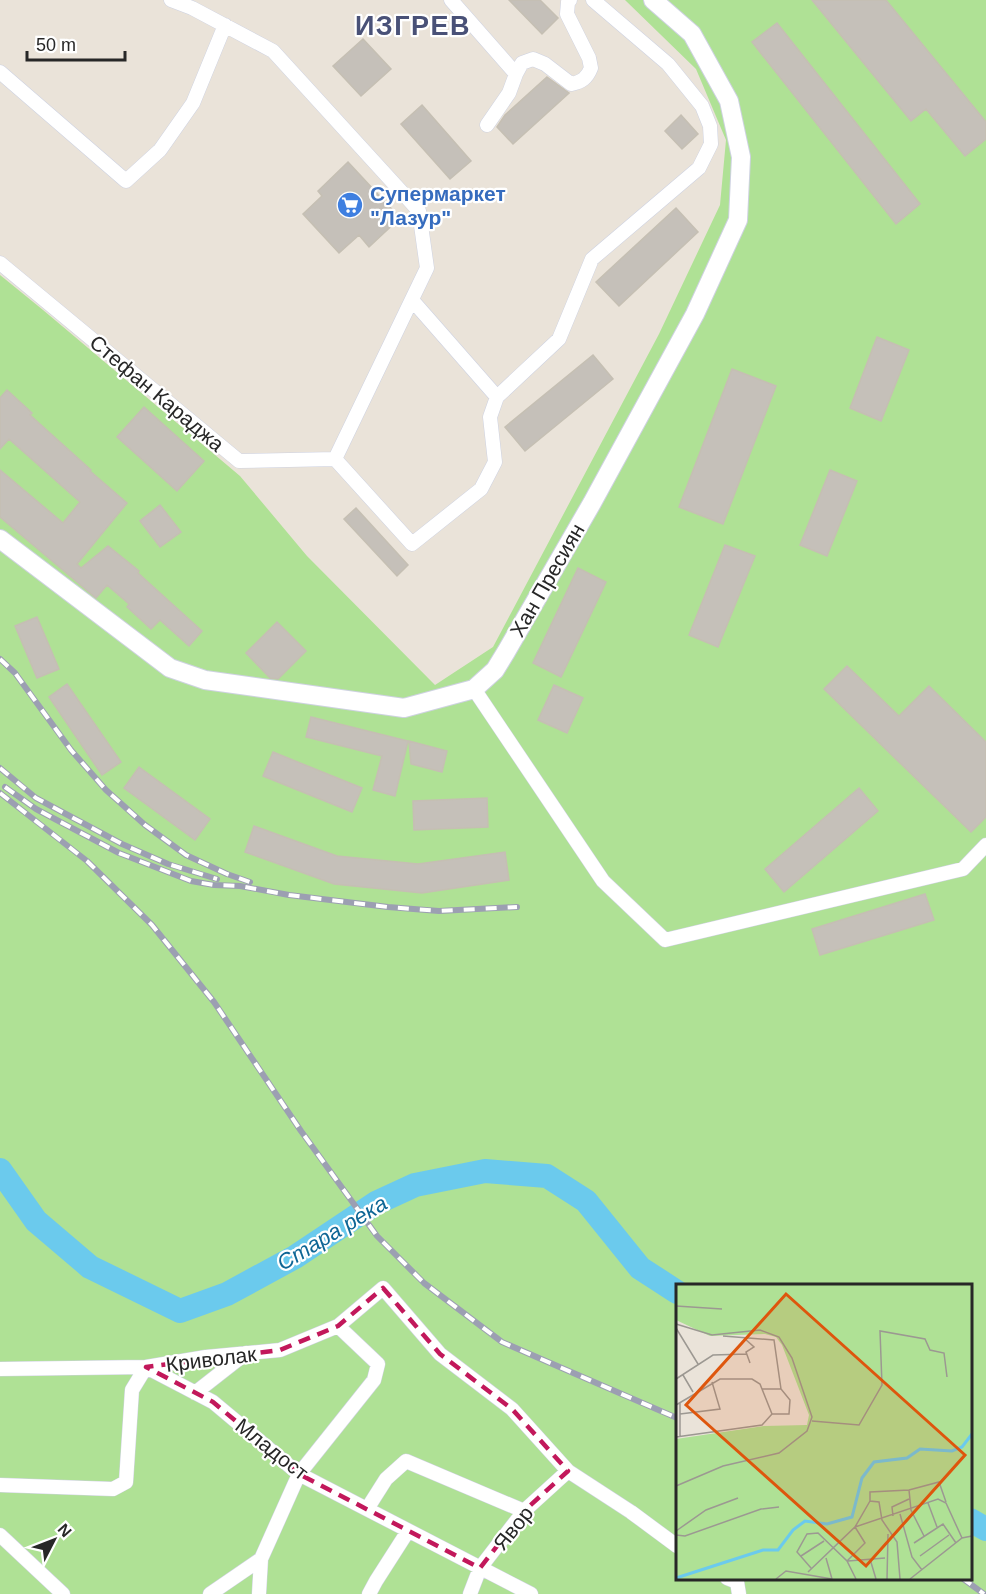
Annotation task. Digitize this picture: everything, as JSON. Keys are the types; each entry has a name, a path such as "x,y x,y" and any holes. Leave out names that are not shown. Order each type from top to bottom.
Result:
{"street":[{"path":"171,0 192,8 273,51 419,211 427,268 335,459 411,544 481,489 495,462 490,417 497,396 559,339 592,259 699,168 711,144 710,126 702,106 668,64 593,0"},
{"path":"451,0 516,74"},
{"path":"487,125 509,93 522,63 533,59 545,64 571,84 579,83 587,77 591,68 589,58 567,15 570,0"},
{"name":"Хан Пресиян","path":"0,539 170,668 205,680 404,708 474,689 495,670 586,513 695,314 738,220 741,158 729,101 692,34 653,0"},
{"path":"0,72 126,181 160,150 193,103 225,25"},
{"name":"Стефан Караджа","path":"0,263 239,461 335,459"},
{"path":"412,300 497,396"},
{"path":"474,689 603,881 665,940 963,869 986,844"},
{"path":"259,1594 261,1559 298,1474 374,1380 378,1364 338,1326 383,1288 440,1354 512,1409 568,1471 631,1512 676,1545"},
{"name":"Криволак","path":"0,1485 113,1489 126,1482 132,1390 146,1367 206,1357 280,1350 338,1326"},
{"path":"195,1393 246,1353"},
{"name":"Младост","path":"0,1369 146,1367 213,1402 298,1474 531,1594"},
{"path":"367,1509 386,1479 406,1461 524,1511"},
{"name":"Явор","path":"470,1594 480,1568 524,1511 568,1471"},
{"path":"369,1594 408,1531"},
{"path":"0,1535 47,1589 63,1594"},
{"path":"210,1594 261,1559"},
{"path":"730,1579 737,1582 739,1594"}],"highlighted area":[{"path":"383,1288 440,1354 512,1409 568,1471 524,1511 480,1568 299,1474 213,1402 146,1367 280,1350 338,1326"}],"green space":[{"path":"625,0 986,0 986,1594 0,1594 0,275 240,476 307,556 435,685 493,647 659,334 720,205 726,140 696,69"}],"building":[{"path":"509,0 540,0 558,18 542,34"},
{"path":"812,0 886,0 986,122 986,139 965,156 926,109 911,121"},
{"path":"777,23 920,204 896,224 752,42"},
{"path":"363,39 391,69 361,96 333,66"},
{"path":"547,77 569,93 513,144 497,127 505,115"},
{"path":"422,105 471,161 450,179 401,124"},
{"path":"681,115 698,134 682,149 665,131"},
{"name":"Супермаркет \"Лазур\"","path":"348,162 400,218 369,247 359,235 339,253 303,214 322,196 318,191"},
{"path":"676,208 698,232 619,306 596,282"},
{"path":"877,337 909,350 881,421 850,408"},
{"path":"593,355 613,379 525,451 505,427"},
{"path":"732,369 776,386 723,524 679,507"},
{"path":"7,390 32,413 30,415 127,503 77,564 81,568 108,546 139,571 138,573 202,631 189,646 160,620 151,629 127,607 129,604 107,585 96,598 0,517 0,470 63,523 80,502 9,439 0,449 0,398"},
{"path":"144,407 204,461 177,491 117,437"},
{"path":"830,470 857,481 827,556 800,545"},
{"path":"160,505 181,532 160,547 140,521"},
{"path":"356,508 408,565 397,576 344,519"},
{"path":"725,545 755,556 718,647 689,635"},
{"path":"578,568 606,582 561,677 533,663"},
{"path":"37,617 59,669 37,678 15,626"},
{"path":"277,622 306,651 278,679 270,678 246,653"},
{"path":"847,666 899,716 929,686 986,742 986,817 971,832 824,689"},
{"path":"67,684 121,762 102,775 49,697"},
{"path":"554,685 583,698 567,733 538,720"},
{"path":"311,717 408,741 395,796 373,790 382,756 306,737"},
{"path":"409,741 447,751 442,772 411,764"},
{"path":"273,752 362,788 352,812 263,776"},
{"path":"139,767 210,819 195,840 124,788"},
{"path":"859,788 878,811 784,892 765,869"},
{"path":"487,798 488,827 414,830 413,801"},
{"path":"254,826 337,856 418,864 505,852 509,880 422,893 334,884 245,852"},
{"path":"925,894 934,920 820,955 812,929"}],"waterway":[{"name":"Стара река","path":"0,1170 36,1221 90,1267 180,1311 227,1294 295,1257 376,1203 415,1185 485,1171 547,1176 586,1201 640,1268 676,1291"},
{"name":"Стара река","path":"971,1521 986,1529"}],"railway":[{"path":"0,659 15,673 71,750 106,790 145,825 186,855 250,882"},
{"path":"0,768 36,798 122,844 168,864 217,879"},
{"path":"5,787 36,809 119,853 191,881 388,907 439,911 517,907"},
{"path":"0,793 87,861 152,925 214,1002 301,1131 377,1236 424,1283 502,1342 676,1418"},
{"path":"963,1579 984,1594"}],"place":[{"name":"Супермаркет \"Лазур\"","path":"350,205"}],"district":[{"name":"ИЗГРЕВ","path":"413,26"}]}
